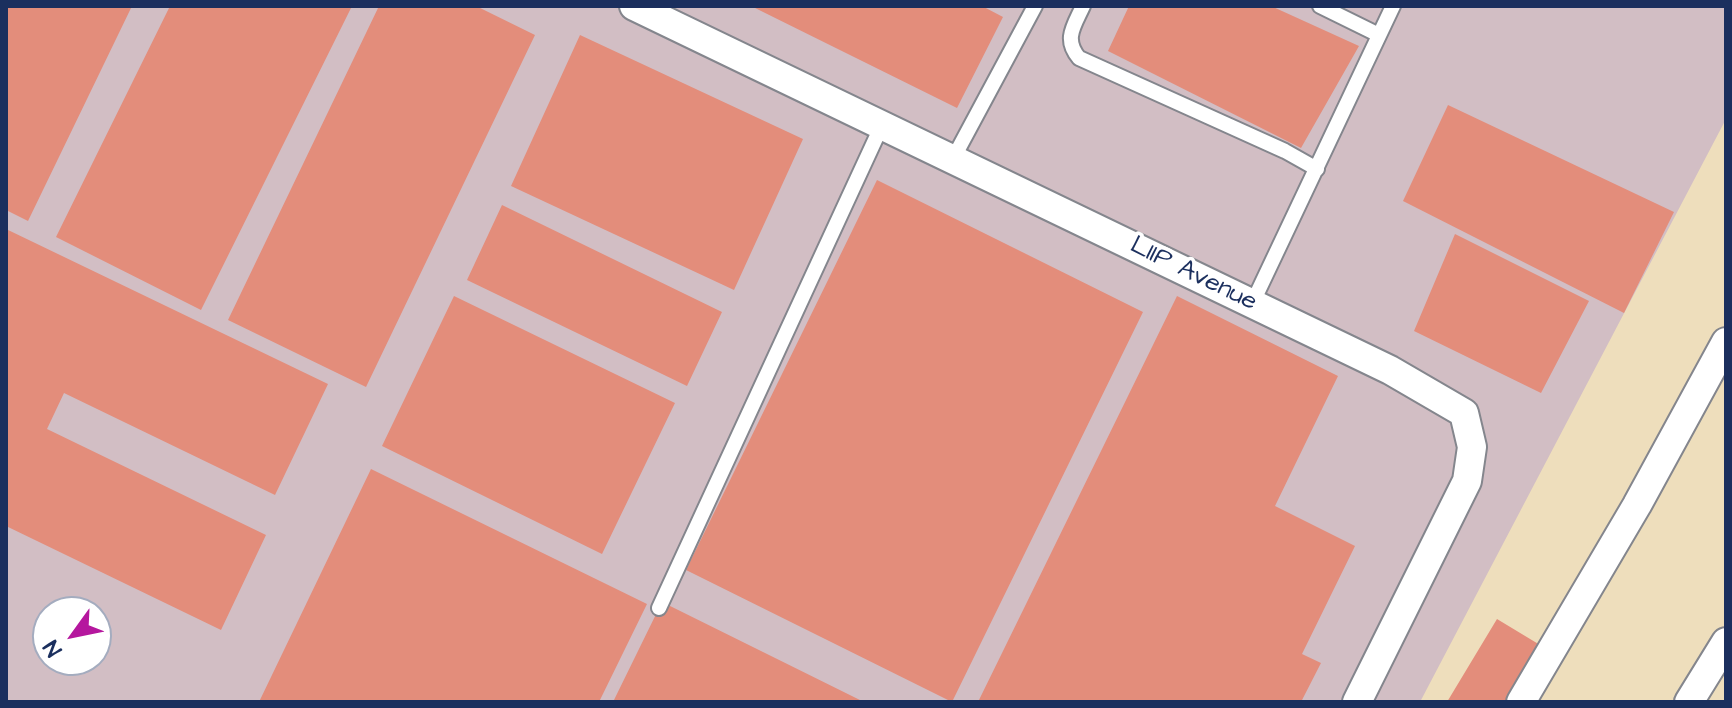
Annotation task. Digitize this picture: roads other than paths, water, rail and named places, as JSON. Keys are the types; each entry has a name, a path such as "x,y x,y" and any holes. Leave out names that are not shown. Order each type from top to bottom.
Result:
{"street":[{"name":"LIIP Avenue","path":"634,6 954,157 1390,370 1464,413 1472,447 1467,481 1357,702"},
{"path":"1521,702 1637,505 1726,342"},
{"path":"1689,702 1726,642"}],"lane":[{"path":"954,157 1035,6"},
{"path":"1083,6 1069,36 1071,49 1079,58 1285,151 1317,169"},
{"path":"1320,6 1379,35"},
{"path":"1252,304 1393,6"},
{"path":"659,608 882,125"}]}
